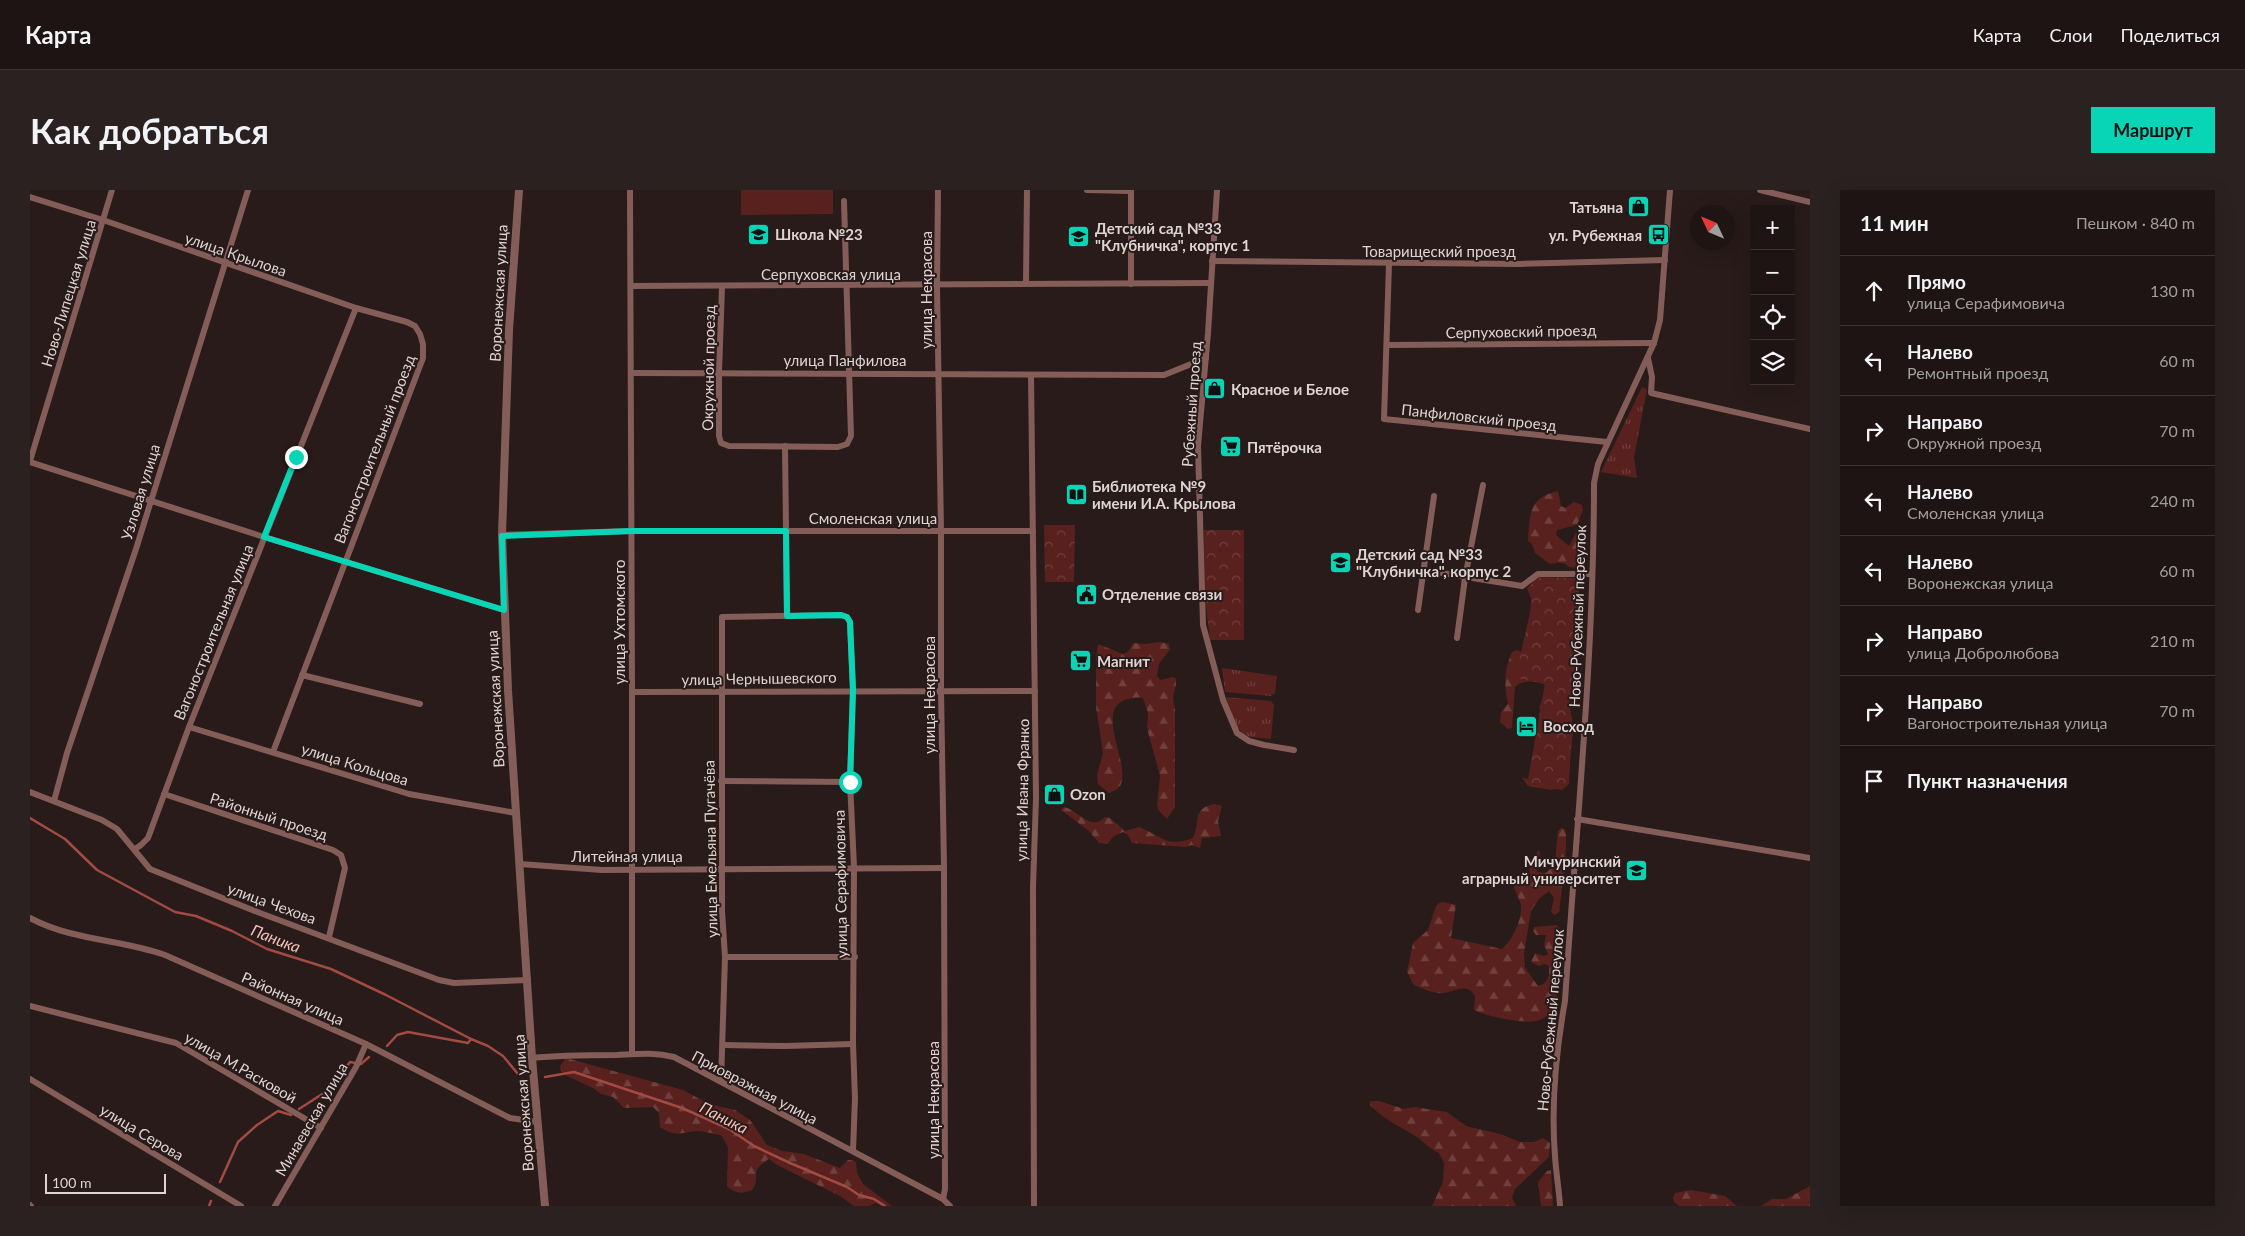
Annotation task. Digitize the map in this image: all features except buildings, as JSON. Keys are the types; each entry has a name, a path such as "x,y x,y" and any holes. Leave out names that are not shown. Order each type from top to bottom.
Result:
{"street":[{"name":"Ново-Липецкая улица","path":"30,462 112,190"},
{"name":"Узловая улица","path":"54,801 67,753 136,548 248,190"},
{"name":"Воронежская улица","path":"519,190 509,330 502,536 504,610 516,814 532,1058 545,1206"},
{"name":"улица Ухтомского","path":"630,190 632,1053"},
{"name":"улица Некрасова","path":"938,190 937,286 940,373 941,691 944,868 945,1189 942,1199"},
{"path":"1026,190 1026,284"},
{"path":"1087,190 1131,191 1131,284"},
{"name":"Рубежный проезд","path":"1217,190 1198,446 1201,604 1205,638 1223,700 1237,733 1249,741 1294,750"},
{"name":"Ново-Рубежный переулок","path":"1560,1206 1555,1154 1554,1092 1560,1029 1565,1002 1587,697 1594,483 1598,464 1648,358 1660,320 1670,190"},
{"path":"1760,190 1810,202"},
{"name":"улица Крылова","path":"30,198 103,220 356,308 407,322 415,326 423,344"},
{"name":"Окружной проезд","path":"722,287 718,372 719,436 721,443 729,446 838,447 847,444 850,436 844,201"},
{"name":"Товарищеский проезд","path":"1212,261 1390,264 1665,260"},
{"name":"Панфиловский проезд","path":"1390,264 1384,419 1607,442"},
{"name":"Серпуховская улица","path":"631,286 847,287 1211,283"},
{"name":"Вагоностроительная улица","path":"135,849 141,846 148,838 189,727 356,308"},
{"name":"Серпуховский проезд","path":"1388,346 1654,343"},
{"name":"Вагоностроительный проезд","path":"273,752 344,561 423,358 423,344"},
{"name":"улица Панфилова","path":"631,373 848,372 1164,375 1206,358"},
{"path":"1648,358 1652,377 1651,394 1810,429"},
{"name":"улица Ивана Франко","path":"1031,375 1036,798 1033,886 1034,1206"},
{"path":"785,446 787,616"},
{"path":"30,462 264,537 504,610"},
{"path":"1457,638 1483,485"},
{"path":"1418,610 1434,496"},
{"name":"Смоленская улица","path":"502,536 632,531 1033,531"},
{"path":"1423,570 1522,586 1538,574 1592,574"},
{"name":"улица Серафимовича","path":"787,616 841,615 847,617 850,622 853,690 850,782 854,867 855,957 853,1044 855,1106 853,1151"},
{"name":"улица Емельяна Пугачёва","path":"721,1081 724,958 721,781 722,617 787,616"},
{"path":"302,675 420,704"},
{"name":"улица Чернышевского","path":"632,692 1035,691"},
{"name":"улица Кольцова","path":"189,727 409,794 516,814"},
{"path":"721,781 850,782"},
{"name":"улица Чехова","path":"30,792 102,820 116,829 135,849 150,869 260,913 330,937 420,973 454,983 528,980"},
{"name":"Районный проезд","path":"164,794 334,850 341,855 345,868 330,937"},
{"path":"1577,819 1810,858"},
{"name":"Литейная улица","path":"520,864 572,869 944,868"},
{"name":"Районная улица","path":"30,918 59,931 140,947 165,955 366,1044 510,1118 525,1122 537,1122"},
{"path":"724,958 855,957"},
{"name":"улица М.Расковой","path":"30,1006 176,1043 321,1128"},
{"name":"Минаевская улица","path":"275,1206 321,1128 366,1044"},
{"path":"723,1044 785,1046 853,1044"},
{"name":"Приовражная улица","path":"532,1058 567,1054 615,1055 632,1053 674,1057 827,1140 853,1151 942,1199 950,1206"},
{"name":"улица Серова","path":"30,1079 241,1206"}],"green space":[{"path":"741,190 833,190 833,214 741,215"},
{"path":"1642,387 1647,390 1634,457 1637,478 1601,472"},
{"path":"1558,491 1561,506 1565,508 1574,502 1582,505 1583,510 1577,525 1557,530 1556,535 1569,546 1576,533 1580,534 1577,544 1580,549 1579,568 1569,567 1562,563 1550,564 1535,553 1532,544 1528,541 1532,508 1541,498"},
{"path":"1044,525 1075,525 1074,582 1045,582"},
{"path":"1204,530 1244,530 1244,640 1210,640 1205,597"},
{"path":"1540,577 1577,578 1573,687 1569,704 1572,719 1569,784 1562,790 1527,785 1545,683 1515,678 1530,613 1533,581"},
{"path":"1535,581 1576,588 1579,591 1576,643 1575,648 1570,649 1576,669 1574,680 1568,688 1563,715 1574,725 1567,785 1551,790 1528,786 1522,778 1537,780 1542,716 1539,707 1545,694 1546,685 1538,682 1518,684 1515,687 1512,728 1508,729 1500,722 1501,712 1508,704 1506,690 1507,665 1512,652 1517,650 1521,652 1528,663 1532,601 1527,588"},
{"path":"1160,642 1169,644 1170,649 1159,664 1157,676 1160,680 1173,677 1176,679 1173,696 1175,707 1175,807 1167,819 1159,811 1157,805 1160,776 1147,728 1148,713 1143,698 1128,699 1118,704 1113,713 1115,737 1121,763 1120,786 1109,793 1098,784 1097,775 1103,753 1096,707 1096,657 1098,644 1123,654 1128,652 1133,643"},
{"path":"1222,668 1277,676 1275,693 1271,696 1225,692"},
{"path":"1226,697 1271,701 1274,705 1271,739 1250,737 1243,734 1234,719"},
{"path":"1214,804 1222,806 1218,821 1221,836 1202,838 1200,848 1192,845 1186,847 1132,843 1128,835 1123,832 1114,836 1107,844 1099,843 1089,831 1061,810 1064,807 1084,819 1095,822 1105,817 1110,818 1125,831 1139,827 1164,840 1177,842 1193,838 1199,813 1207,806"},
{"path":"1561,828 1565,829 1566,844 1559,912 1555,915 1551,912 1554,898 1549,891 1539,899 1531,911 1524,953 1525,968 1538,986 1544,983 1549,976 1549,966 1545,964 1539,966 1531,962 1535,953 1544,956 1548,954 1544,945 1546,935 1536,935 1533,931 1534,927 1557,925 1560,931 1556,1009 1544,1018 1536,1021 1505,1019 1474,1010 1475,996 1467,989 1438,993 1414,985 1407,972 1413,943 1428,930 1436,906 1439,903 1456,905 1451,938 1502,949 1506,945 1516,930 1521,912 1521,906 1514,887 1520,880 1530,877 1529,863 1539,850 1540,855 1535,868 1538,872 1546,873 1553,866 1558,831"},
{"path":"566,1058 683,1090 709,1104 735,1110 750,1120 767,1145 783,1151 804,1154 840,1168 848,1160 853,1160 856,1162 857,1173 863,1184 892,1206 881,1206 876,1203 869,1206 854,1206 840,1196 777,1165 769,1159 758,1168 756,1182 752,1190 742,1193 733,1191 727,1186 728,1147 721,1135 702,1131 674,1133 665,1130 660,1127 659,1113 653,1107 624,1108 613,1097 601,1094 593,1088 567,1076 561,1071 560,1066"},
{"path":"1370,1101 1379,1101 1404,1109 1414,1107 1447,1112 1466,1126 1500,1134 1520,1142 1534,1142 1543,1138 1550,1143 1549,1157 1515,1189 1512,1198 1516,1206 1432,1206 1443,1182 1444,1163 1439,1153 1383,1116 1370,1106"},
{"path":"1551,1170 1553,1206 1541,1206 1538,1182 1547,1171"},
{"path":"1810,1186 1810,1206 1761,1206 1772,1199 1786,1199"},
{"path":"1691,1190 1725,1196 1737,1206 1679,1206 1674,1202 1673,1197 1675,1193"}],"waterway":[{"name":"Паника","path":"30,818 65,839 97,870 175,912 196,916 232,931 267,949 331,969 488,1046 503,1056 518,1074"},
{"path":"387,1046 397,1035 408,1032 468,1043 471,1039"},
{"path":"299,1109 330,1089 350,1062 361,1064 369,1057"},
{"name":"Паника","path":"545,1077 574,1072 682,1108 729,1129 754,1146 847,1187 859,1195 874,1199 885,1206"},
{"path":"220,1182 238,1142 257,1125 278,1111 291,1115"},
{"path":"209,1206 211,1201"}],"place":[{"name":"Татьяна","path":"1639,207"},
{"name":"Школа №23","path":"759,234"},
{"name":"ул. Рубежная","path":"1658,235"},
{"name":"Детский сад №33 \"Клубничка\", корпус 1","path":"1079,237"},
{"name":"Красное и Белое","path":"1215,389"},
{"name":"Пятёрочка","path":"1231,447"},
{"name":"Библиотека №9 имени И.А. Крылова","path":"1076,495"},
{"name":"Детский сад №33 \"Клубничка\", корпус 2","path":"1340,563"},
{"name":"Отделение связи","path":"1086,594"},
{"name":"Магнит","path":"1081,661"},
{"name":"Восход","path":"1527,726"},
{"name":"Ozon","path":"1054,794"},
{"name":"Мичуринский аграрный университет","path":"1637,870"}],"route":[{"path":"296,457 264,537 504,610 502,536 632,531 786,531 787,616 841,615 847,617 850,622 853,690 850,782"}]}
